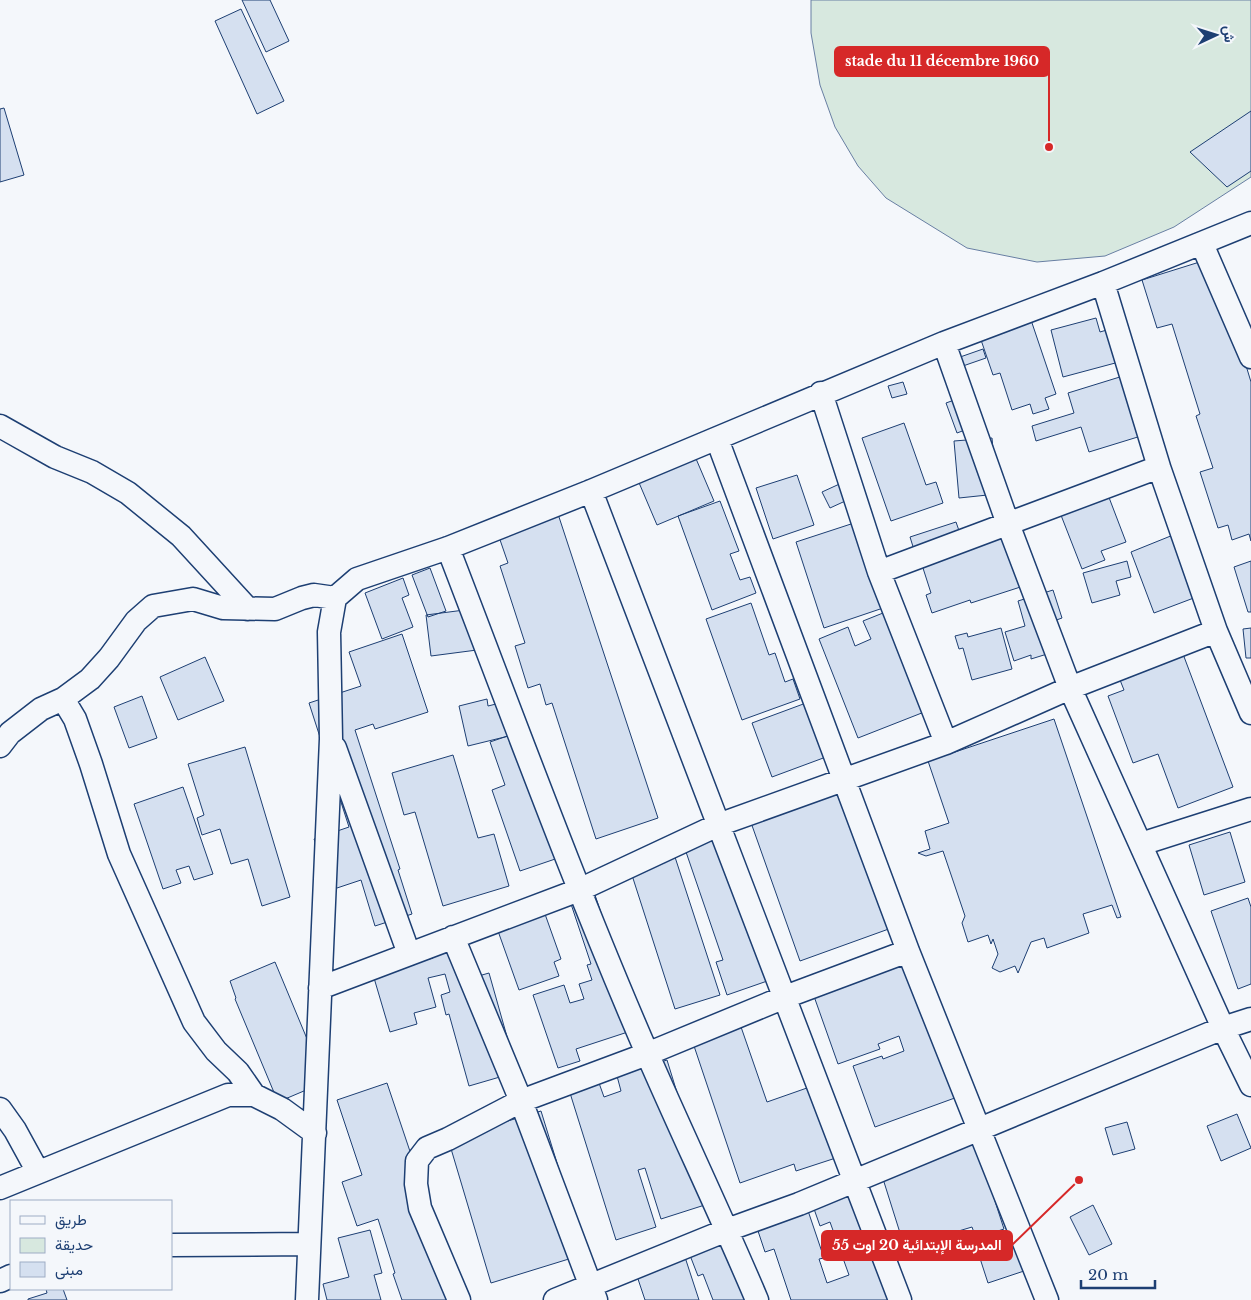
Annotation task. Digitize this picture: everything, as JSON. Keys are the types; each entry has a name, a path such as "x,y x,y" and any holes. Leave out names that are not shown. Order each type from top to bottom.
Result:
{"street":[{"path":"306,1300 315,1133 331,738 329,632 335,598 357,579 448,548 717,439 821,393 944,343 1103,283 1251,223"},
{"path":"1202,244 1251,357"},
{"path":"1103,283 1158,467 1216,631 1251,713"},
{"path":"944,343 1008,524 1070,688 1222,1028 1251,1085"},
{"path":"821,393 879,572 946,743"},
{"path":"0,426 55,457 92,472 128,493 181,536 248,609"},
{"path":"717,439 908,951 979,1129 1039,1298"},
{"path":"879,572 1158,467"},
{"path":"591,491 900,1300"},
{"path":"448,548 579,890 647,1054 757,1300"},
{"path":"0,746 10,733 41,709 63,699 90,679 109,658 136,620 153,606 193,600 223,608 275,610 302,598 314,595 335,598"},
{"path":"320,988 579,890 718,825 946,743 1070,688 1216,631"},
{"path":"63,699 75,718 119,854 194,1022 216,1051 238,1072 254,1095"},
{"path":"331,738 409,954"},
{"path":"1141,844 1251,809"},
{"path":"453,937 521,1101 593,1293"},
{"path":"459,1300 420,1208 416,1184 417,1161 427,1148 521,1101 647,1054 785,996 908,951"},
{"path":"555,1300 593,1293 727,1230 799,1204 1222,1028 1251,1019"},
{"path":"0,1188 228,1095 254,1095 282,1109 315,1133"},
{"path":"0,1109 15,1130 38,1172"},
{"path":"172,1245 309,1244"}],"green space":[{"path":"811,0 1251,0 1251,177 1174,227 1105,256 1037,262 967,248 886,198 858,166 835,127 820,85 811,33"}],"building":[{"path":"242,0 270,0 289,41 266,52"},
{"path":"241,9 284,101 257,114 215,21"},
{"path":"4,108 24,175 0,182 0,109"},
{"path":"1251,111 1251,171 1227,187 1190,152"},
{"path":"1206,260 1234,326 1251,382 1251,541 1249,534 1232,540 1228,525 1218,528 1200,472 1213,468 1196,416 1200,414 1172,324 1157,328 1142,280"},
{"path":"1096,318 1100,332 1110,329 1119,362 1063,377 1051,330"},
{"path":"1031,320 1056,394 1045,398 1049,409 1033,414 1030,404 1012,410 1000,373 993,375 980,337"},
{"path":"983,349 986,358 960,367 981,424 957,433 946,403 957,399 943,363"},
{"path":"1123,376 1141,436 1089,452 1081,427 1036,441 1032,426 1074,413 1068,393"},
{"path":"903,382 907,394 892,398 888,386"},
{"path":"904,423 926,485 936,482 943,503 891,521 862,438"},
{"path":"992,438 997,494 959,498 954,441"},
{"path":"694,454 714,501 657,525 637,478"},
{"path":"797,475 814,525 773,539 756,488"},
{"path":"846,481 854,497 830,508 822,492"},
{"path":"1105,487 1126,542 1101,551 1105,560 1082,569 1057,505"},
{"path":"720,501 739,551 730,554 740,580 750,577 756,593 712,610 678,516"},
{"path":"558,514 658,818 596,839 552,703 546,705 540,684 528,688 515,646 525,643 500,566 508,563 498,534"},
{"path":"956,522 964,545 1021,526 1039,581 971,603 970,600 932,613 926,595 931,593 910,537"},
{"path":"854,523 892,605 824,628 796,542"},
{"path":"1183,531 1207,593 1154,613 1131,552"},
{"path":"1127,561 1131,577 1116,581 1120,595 1092,603 1083,573"},
{"path":"1251,561 1251,612 1248,612 1234,567"},
{"path":"430,568 446,611 428,617 412,575"},
{"path":"403,578 409,595 402,598 413,627 382,639 365,593"},
{"path":"1053,590 1062,618 1051,622 1060,650 1031,659 1031,655 1014,661 1005,632 1025,626 1018,601"},
{"path":"751,603 769,655 775,653 785,682 793,679 800,699 742,720 706,619"},
{"path":"898,607 937,707 858,738 819,639 848,627 855,646 871,639 863,621"},
{"path":"472,609 477,650 431,656 426,615"},
{"path":"1001,628 1012,669 972,680 963,648 959,649 955,636 967,633 968,637"},
{"path":"1251,628 1251,658 1246,658 1243,629"},
{"path":"402,634 428,712 375,729 373,724 355,730 400,869 398,870 412,914 375,926 361,880 331,890 314,839 349,827 309,703 361,686 349,652"},
{"path":"1180,646 1233,787 1178,808 1158,754 1133,763 1108,696 1124,690 1116,670"},
{"path":"205,657 224,701 178,720 160,677"},
{"path":"142,696 157,738 129,748 114,707"},
{"path":"487,699 488,706 516,699 525,732 468,746 459,706"},
{"path":"806,703 826,757 772,777 752,723"},
{"path":"1054,719 1121,917 1117,918 1112,905 1083,914 1089,933 1047,948 1044,938 1031,942 1018,973 1015,966 1000,972 992,968 998,954 993,939 991,944 988,935 968,942 962,923 965,916 943,851 926,856 918,853 930,849 925,831 949,823 928,761"},
{"path":"528,729 564,856 520,871 492,790 505,785 490,742"},
{"path":"245,747 290,897 262,906 248,859 231,864 220,829 202,835 197,818 204,815 188,764"},
{"path":"453,755 478,838 494,834 509,886 443,906 415,812 404,815 392,773"},
{"path":"846,783 897,926 800,961 749,817"},
{"path":"183,787 213,874 194,880 189,866 176,870 181,883 163,889 134,804"},
{"path":"1230,832 1245,882 1204,895 1189,845"},
{"path":"725,836 773,979 727,995 716,962 723,960 685,849"},
{"path":"674,854 720,995 675,1009 630,869"},
{"path":"595,895 640,1028 576,1049 580,1061 558,1068 533,995 564,985 570,1003 584,999 579,984 592,980 587,965 591,964 571,904"},
{"path":"1248,898 1251,907 1251,984 1238,989 1211,911"},
{"path":"540,900 561,959 554,962 559,976 519,990 493,917"},
{"path":"464,936 475,977 489,973 517,1072 469,1086 449,1014 446,1015 441,995 450,992 445,974 428,978 436,1007 414,1013 417,1024 390,1032 369,961 415,963 433,958 429,946"},
{"path":"911,949 963,1095 875,1127 853,1066 882,1056 883,1059 904,1051 899,1036 878,1044 880,1049 838,1064 810,985"},
{"path":"275,962 325,1082 278,1102 235,999 230,981"},
{"path":"740,1024 767,1102 824,1082 848,1154 796,1171 794,1164 740,1183 692,1040"},
{"path":"667,1060 711,1203 661,1219 645,1168 638,1170 656,1227 616,1240 570,1093 599,1083 604,1097 621,1091 617,1076"},
{"path":"387,1083 460,1300 402,1300 378,1219 357,1226 342,1182 362,1175 337,1100"},
{"path":"541,1111 585,1254 491,1283 449,1142 488,1127"},
{"path":"1237,1114 1251,1148 1221,1161 1207,1126"},
{"path":"1127,1122 1135,1149 1113,1155 1105,1128"},
{"path":"973,1133 1004,1229 976,1238 972,1227 915,1244 912,1232 901,1236 878,1163"},
{"path":"856,1191 892,1300 791,1300 774,1249 765,1252 751,1210 802,1193 824,1258 819,1259 827,1283 849,1275 830,1222 820,1226 813,1206"},
{"path":"1093,1205 1112,1244 1089,1255 1070,1217"},
{"path":"726,1229 747,1300 713,1300 703,1274 698,1276 686,1245"},
{"path":"370,1230 382,1273 374,1275 381,1300 327,1300 323,1284 349,1277 338,1238"},
{"path":"1017,1232 1030,1269 988,1283 976,1246"},
{"path":"682,1248 699,1300 645,1300 633,1264"},
{"path":"46,1290 63,1290 67,1300 28,1300 47,1293"}],"place":[{"name":"stade du 11 décembre 1960","path":"1049,147"},
{"name":"المدرسة الإبتدائية 20 اوت 55","path":"1079,1180"}]}
